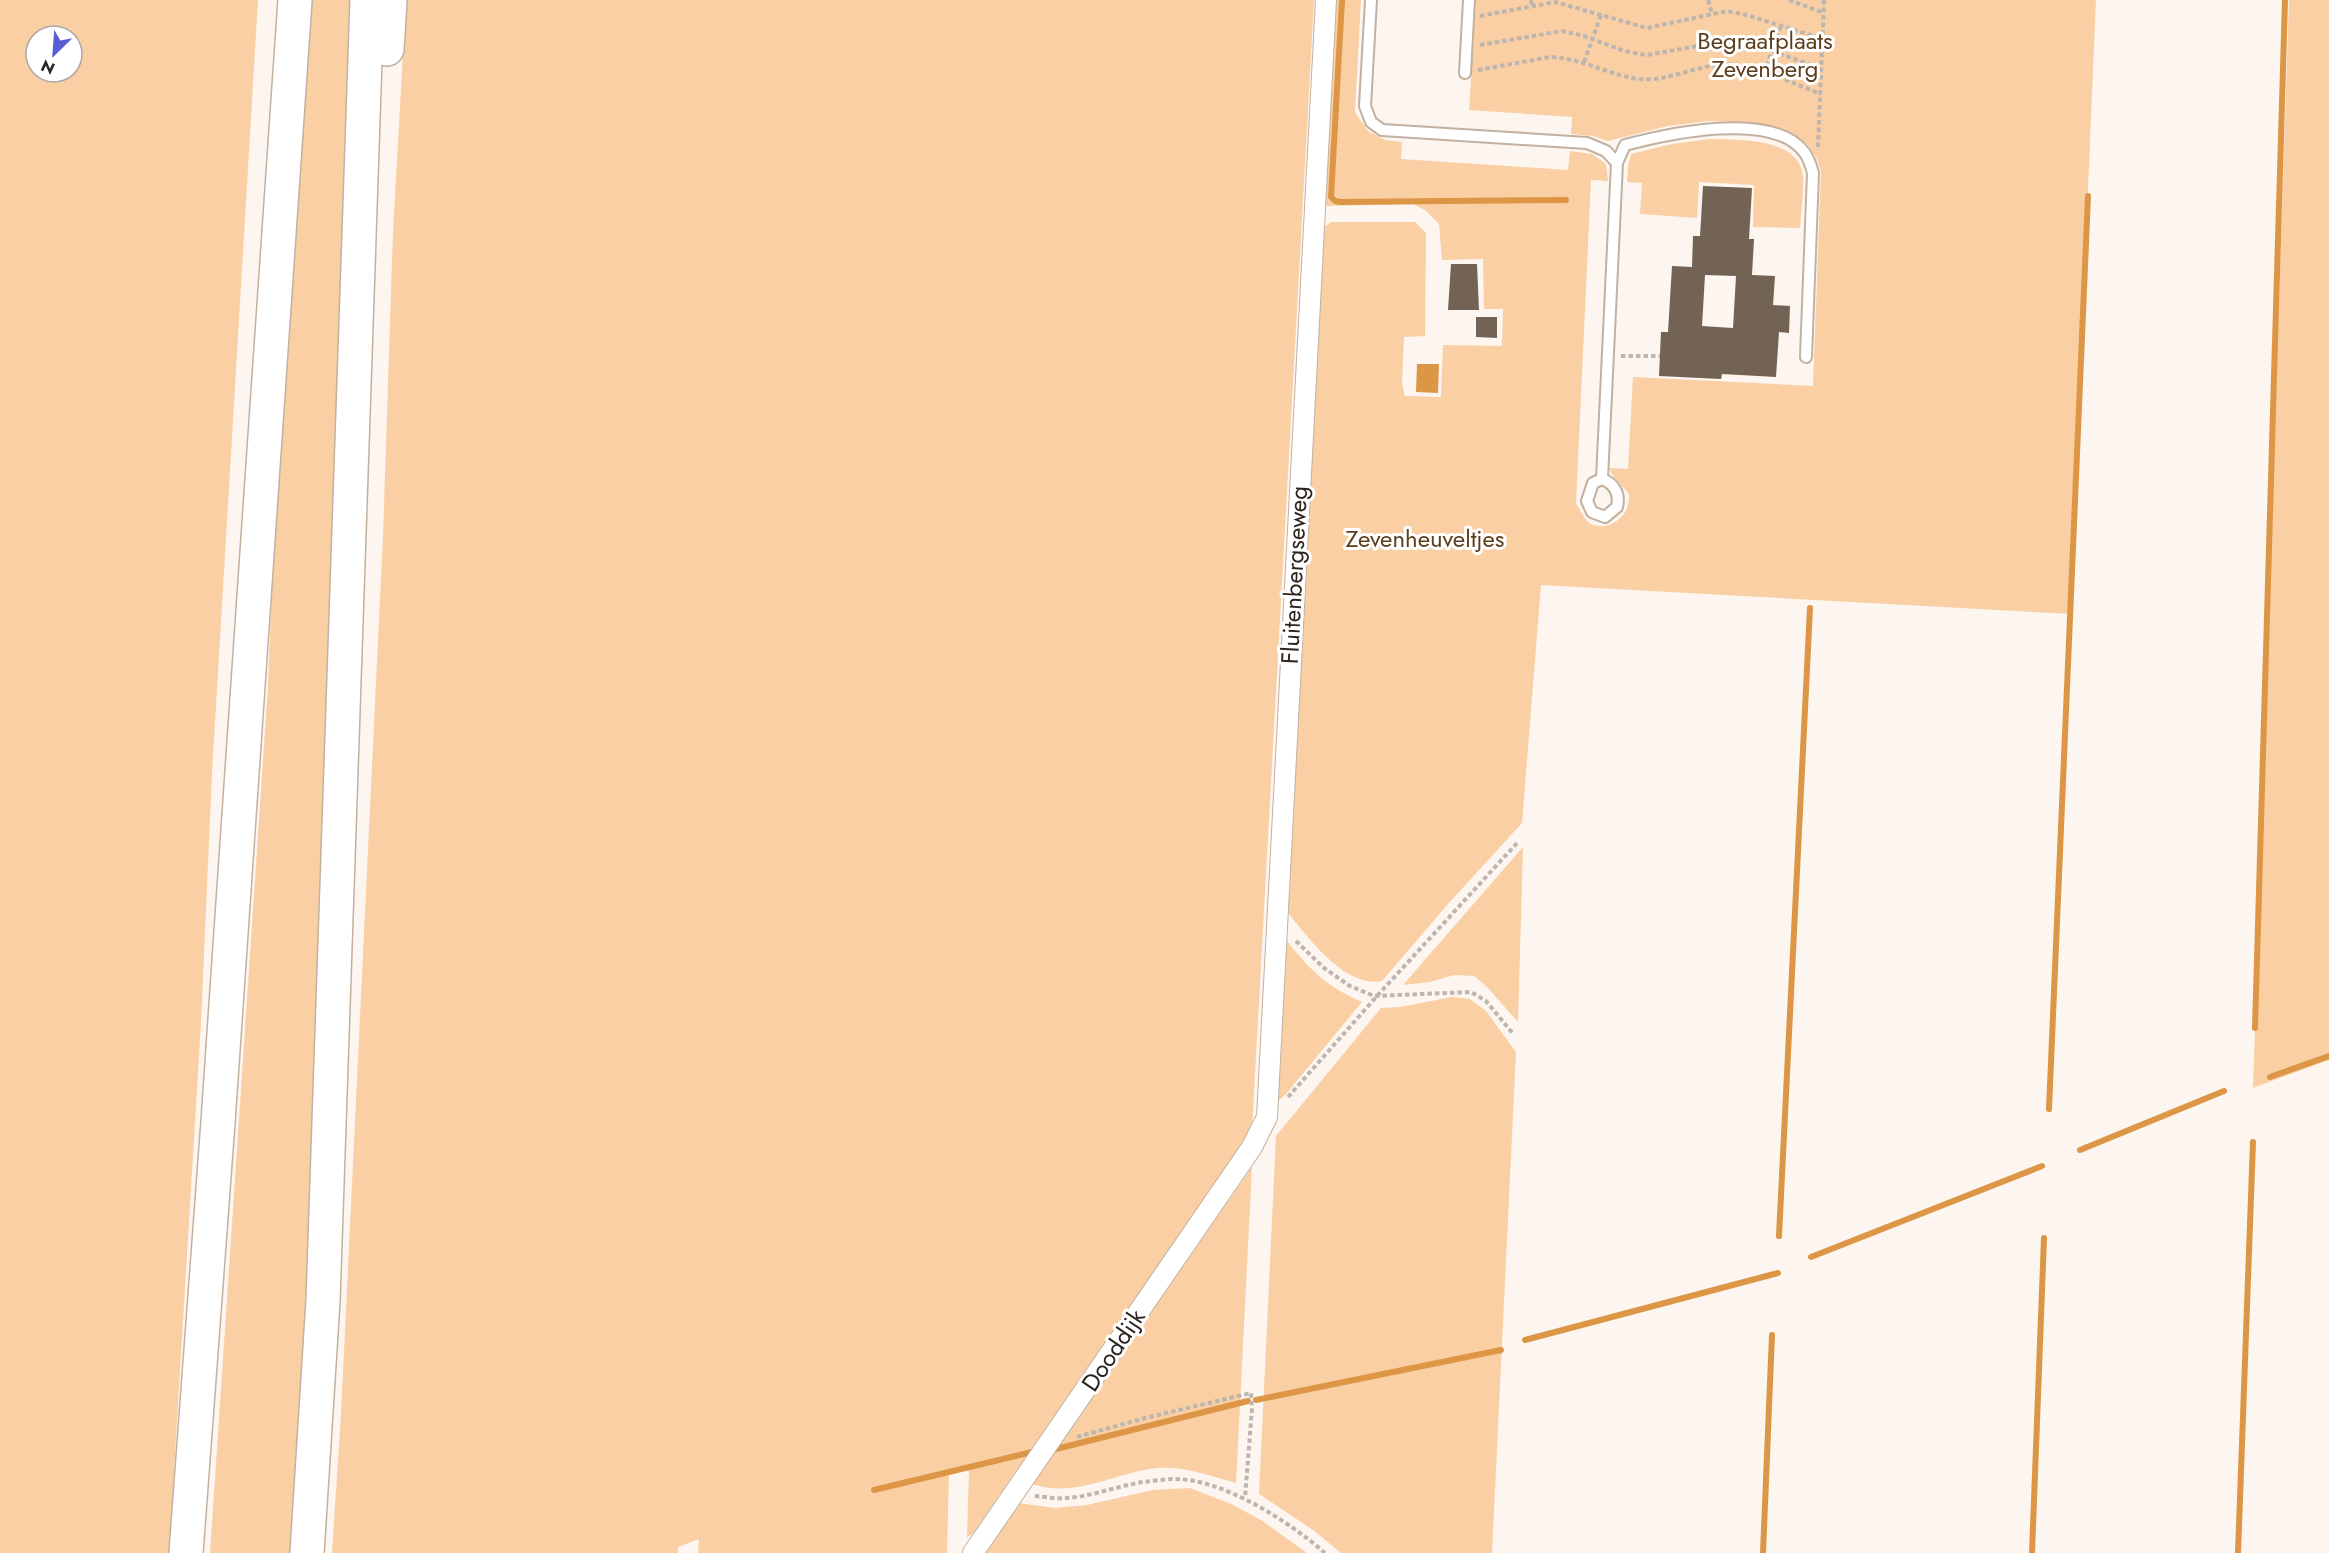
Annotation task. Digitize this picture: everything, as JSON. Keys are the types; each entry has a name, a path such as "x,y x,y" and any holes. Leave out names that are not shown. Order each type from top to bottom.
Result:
{"highway":[{"path":"274,0 287,102"},
{"path":"186,1553 219,1110 294,0"},
{"path":"307,1553 323,1301 367,0"},
{"path":"360,207 383,105 390,0"}],"street":[{"name":"Fluitenbergseweg","path":"1252,1147 1264,1124 1269,1095 1276,922 1326,0"},
{"name":"Dooddijk","path":"973,1553 1252,1147"}],"lane":[{"path":"1371,0 1365,106 1371,122 1382,130 1587,143 1606,151 1617,163"},
{"path":"1465,73 1469,0"},
{"path":"1602,479 1617,163 1625,145 1670,134 1709,128 1755,130 1781,137 1803,150 1813,173 1806,357"}],"path":[{"path":"1531,0 1532,6"},
{"path":"1708,0 1712,14"},
{"path":"1789,0 1824,12"},
{"path":"1810,163 1816,157 1819,144 1824,0"},
{"path":"1468,19 1532,6 1562,3 1647,28 1712,14 1736,12 1823,39"},
{"path":"1584,62 1601,15"},
{"path":"1764,73 1781,26"},
{"path":"1466,48 1562,31 1593,39 1624,51 1646,55 1733,40 1822,69"},
{"path":"1465,73 1550,57 1584,62 1615,74 1639,79 1661,78 1730,64 1764,73 1821,94"},
{"path":"1608,355 1660,356"},
{"path":"1264,1124 1518,842"},
{"path":"1276,922 1324,968 1350,986 1377,996 1471,992 1486,1000 1514,1035"},
{"path":"1050,1443 1251,1393 1252,1408 1245,1498"},
{"path":"1017,1492 1031,1496 1066,1498 1105,1492 1142,1482 1177,1479 1208,1485 1245,1498 1310,1540 1325,1553"}],"green space":[{"path":"0,0 258,0 169,1553 0,1553"},
{"path":"310,0 353,0 326,900 293,1553 210,1553 268,685 278,430"},
{"path":"406,0 1314,0 1252,1129 974,1532 967,1538 969,1468 949,1471 947,1553 698,1553 699,1539 678,1547 678,1553 332,1553 341,1414 383,536 393,231"},
{"path":"1332,0 1361,0 1355,112 1368,131 1385,140 1402,142 1401,159 1568,170 1570,151 1592,154 1606,164 1608,181 1591,180 1576,504 1592,525 1604,526 1616,522 1628,504 1629,494 1609,468 1628,469 1633,377 1813,386 1821,171 1808,145 1784,130 1756,123 1709,121 1668,126 1608,141 1593,136 1571,134 1572,117 1469,110 1476,0 2096,0 2070,614 1541,585 1522,823 1382,981 1368,981 1354,977 1341,969 1317,947 1288,913 1322,229 1331,222 1415,222 1426,233 1425,336 1404,337 1402,384 1405,396 1441,397 1443,345 1502,346 1503,309 1484,309 1483,259 1442,260 1439,224 1425,210 1413,204 1323,206"},
{"path":"2289,0 2329,0 2329,1060 2253,1088"},
{"path":"1710,139 1766,143 1791,154 1799,163 1803,176 1800,228 1753,227 1754,185 1699,182 1697,218 1640,214 1642,183 1627,182 1631,154 1672,144"},
{"path":"1523,847 1518,1022 1474,976 1454,975 1430,982 1403,985"},
{"path":"1286,940 1320,977 1338,990 1362,1002 1278,1101"},
{"path":"1452,997 1470,999 1486,1011 1516,1052 1492,1553 1341,1553 1313,1530 1259,1494 1276,1136 1381,1008 1400,1007"},
{"path":"1252,1167 1236,1483 1197,1472 1158,1468 1142,1470 1080,1487 1048,1488 1032,1484"},
{"path":"1190,1488 1231,1504 1261,1520 1307,1553 982,1553 1018,1503 1056,1508 1087,1505 1153,1490"}],"shaded area":[{"path":"1417,364 1439,364 1438,393 1416,392"}],"building":[{"path":"1703,186 1752,188 1749,239 1754,239 1752,275 1775,276 1773,305 1790,306 1789,333 1779,332 1776,377 1722,374 1721,379 1659,376 1661,332 1668,332 1672,266 1692,267 1693,236 1700,236","holes":["1705,275 1736,276 1733,328 1702,326"]},
{"path":"1451,264 1477,264 1479,310 1448,310"},
{"path":"1476,317 1497,317 1497,338 1476,337"}],"waterway":[{"path":"1342,0 1331,197 1335,201 1566,200"},
{"path":"2255,1028 2285,0"},
{"path":"2049,1109 2088,196"},
{"path":"1779,1236 1810,608"},
{"path":"2270,1077 2329,1056"},
{"path":"2080,1150 2224,1091"},
{"path":"2238,1553 2253,1142"},
{"path":"1811,1257 2042,1166"},
{"path":"2032,1553 2044,1238"},
{"path":"1525,1340 1778,1273"},
{"path":"1763,1553 1772,1335"},
{"path":"1256,1400 1501,1350"},
{"path":"1048,1451 1248,1401"},
{"path":"874,1490 1036,1451"}],"park label":[{"name":"Begraafplaats Zevenberg","path":"1765,54"},
{"name":"Zevenheuveltjes","path":"1425,538"}]}
